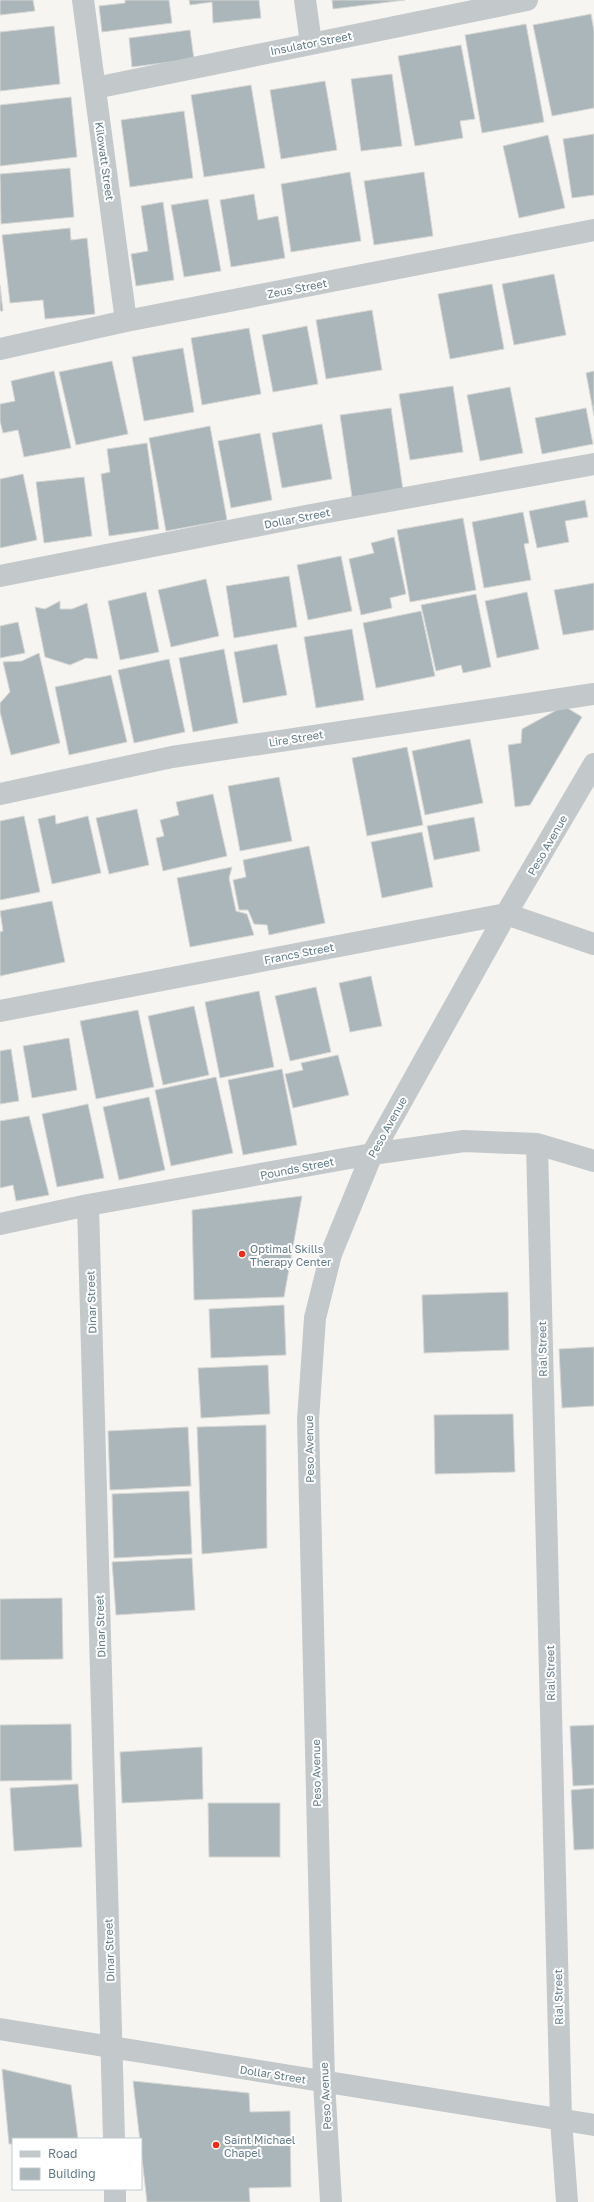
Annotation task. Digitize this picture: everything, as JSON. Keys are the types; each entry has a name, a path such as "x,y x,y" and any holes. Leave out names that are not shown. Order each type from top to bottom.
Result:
{"street":[{"name":"Kilowatt Street","path":"83,0 126,321"},
{"path":"305,0 311,43"},
{"name":"Insulator Street","path":"95,88 527,0"},
{"name":"Zeus Street","path":"0,348 126,321 594,230"},
{"name":"Dollar Street","path":"0,576 311,515 594,464"},
{"name":"Lire Street","path":"0,794 172,757 594,694"},
{"name":"Peso Avenue","path":"331,2202 324,2082 308,1420 315,1318 331,1254 372,1154 506,914 594,764"},
{"name":"Francs Street","path":"0,1011 506,914 594,944"},
{"name":"Pounds Street","path":"0,1224 88,1205 372,1154 464,1141 537,1144 594,1161"},
{"name":"Rial Street","path":"537,1144 561,2120 568,2202"},
{"name":"Dinar Street","path":"88,1205 114,2138"},
{"name":"Dollar Street","path":"0,2029 594,2125"},
{"path":"115,2190 115,2202"}],"building":[{"path":"0,0 33,0 35,11 0,15"},
{"path":"125,0 169,0 172,23 102,32 99,6 125,3"},
{"path":"189,0 259,0 261,18 213,23 212,2 190,5"},
{"path":"332,0 405,0 333,9"},
{"path":"591,14 594,31 594,108 552,116 533,25"},
{"path":"526,24 544,122 482,133 465,35"},
{"path":"54,26 60,84 0,91 0,32"},
{"path":"190,30 194,59 132,67 129,38"},
{"path":"461,45 475,119 460,121 463,138 415,146 398,56"},
{"path":"392,74 402,146 361,151 351,79"},
{"path":"325,81 337,150 281,159 270,90"},
{"path":"251,85 265,168 204,177 191,95"},
{"path":"71,97 77,157 0,166 0,105"},
{"path":"184,111 193,178 130,187 121,120"},
{"path":"594,134 594,195 572,198 563,139"},
{"path":"548,135 565,208 519,218 503,146"},
{"path":"70,168 74,217 1,224 0,174"},
{"path":"350,172 361,241 291,252 281,184"},
{"path":"424,172 433,236 374,245 364,181"},
{"path":"254,194 258,220 278,216 285,258 231,267 220,200"},
{"path":"208,199 221,271 184,277 171,205"},
{"path":"163,202 174,280 136,286 131,254 148,251 141,206"},
{"path":"70,228 71,240 87,238 95,314 45,319 43,300 10,303 2,235"},
{"path":"554,274 566,335 514,345 502,284"},
{"path":"492,284 504,349 450,359 438,294"},
{"path":"0,285 3,311 0,311"},
{"path":"372,310 382,370 326,379 316,320"},
{"path":"307,326 318,384 273,392 262,335"},
{"path":"249,328 261,394 202,405 191,338"},
{"path":"183,348 194,412 144,421 132,357"},
{"path":"112,361 128,434 76,445 59,372"},
{"path":"54,371 71,448 24,457 18,430 3,433 0,421 0,404 15,401 11,381"},
{"path":"594,371 594,416 586,373"},
{"path":"453,386 463,452 410,460 399,394"},
{"path":"510,387 523,453 480,461 467,395"},
{"path":"391,408 403,490 352,497 340,415"},
{"path":"586,408 593,444 542,454 535,418"},
{"path":"322,424 332,479 282,488 272,433"},
{"path":"210,426 227,520 166,531 149,438"},
{"path":"260,433 272,500 231,508 218,441"},
{"path":"147,443 159,529 109,536 101,474 110,472 107,449"},
{"path":"23,474 37,540 0,548 0,479"},
{"path":"84,477 92,536 44,543 36,482"},
{"path":"585,500 588,517 565,521 569,542 537,548 529,511"},
{"path":"523,512 529,543 524,544 531,580 484,588 472,522"},
{"path":"463,518 476,590 410,602 397,530"},
{"path":"394,537 406,594 390,598 392,608 361,615 349,559 374,553 371,543"},
{"path":"341,556 352,611 308,620 297,565"},
{"path":"289,576 297,627 234,638 226,586"},
{"path":"206,579 219,636 171,647 158,590"},
{"path":"594,583 594,630 563,635 554,590"},
{"path":"146,592 159,652 120,660 108,601"},
{"path":"527,592 539,649 497,658 485,601"},
{"path":"476,594 491,667 463,673 461,665 436,671 421,605"},
{"path":"60,601 60,609 72,609 87,603 98,659 86,658 70,665 45,657 35,607 45,609"},
{"path":"421,611 435,676 376,688 363,623"},
{"path":"18,622 25,653 0,658 0,626"},
{"path":"352,629 364,700 316,708 304,637"},
{"path":"277,644 287,695 243,703 234,652"},
{"path":"224,649 238,723 193,732 179,658"},
{"path":"39,653 60,743 11,755 0,712 0,703 10,692 3,662 22,661"},
{"path":"169,659 185,732 134,743 118,670"},
{"path":"111,675 127,742 69,755 55,687"},
{"path":"564,706 582,717 530,805 515,807 508,745 521,743 522,729"},
{"path":"470,739 483,803 425,815 412,751"},
{"path":"407,747 423,825 367,836 352,758"},
{"path":"279,777 292,841 240,851 228,786"},
{"path":"213,794 227,856 163,871 156,838 164,836 160,820 179,815 176,802"},
{"path":"137,809 149,865 109,874 96,818"},
{"path":"55,815 56,824 88,816 101,873 52,884 38,819"},
{"path":"24,816 40,892 0,900 0,821"},
{"path":"474,817 480,851 434,860 427,826"},
{"path":"422,832 433,887 382,898 371,842"},
{"path":"309,846 325,923 269,935 267,925 254,924 248,910 239,910 233,880 246,877 243,860"},
{"path":"232,867 229,878 236,911 247,914 254,935 190,947 177,878"},
{"path":"52,901 65,962 0,976 0,932 3,931 0,911"},
{"path":"371,976 382,1026 350,1032 339,983"},
{"path":"316,987 331,1052 290,1061 275,996"},
{"path":"259,991 274,1067 220,1078 205,1002"},
{"path":"194,1006 209,1075 163,1085 148,1016"},
{"path":"138,1010 154,1087 96,1099 80,1021"},
{"path":"69,1038 77,1090 32,1098 23,1046"},
{"path":"11,1049 19,1101 0,1104 0,1051"},
{"path":"338,1055 349,1095 293,1108 285,1074 303,1070 301,1063"},
{"path":"282,1069 297,1145 243,1155 228,1080"},
{"path":"216,1077 233,1153 171,1166 155,1090"},
{"path":"149,1097 165,1170 119,1180 103,1107"},
{"path":"88,1104 104,1178 57,1187 42,1114"},
{"path":"29,1116 49,1195 16,1201 13,1185 0,1188 0,1121"},
{"name":"Optimal Skills Therapy Center","path":"302,1196 284,1297 194,1300 192,1210"},
{"path":"508,1292 509,1350 424,1353 422,1295"},
{"path":"284,1305 286,1355 211,1358 209,1309"},
{"path":"594,1347 594,1406 562,1408 559,1349"},
{"path":"268,1365 270,1414 201,1418 198,1368"},
{"path":"513,1414 515,1472 435,1474 434,1415"},
{"path":"266,1425 267,1548 202,1554 197,1427"},
{"path":"188,1427 191,1486 110,1490 108,1431"},
{"path":"189,1491 192,1554 114,1558 112,1494"},
{"path":"192,1558 195,1610 116,1615 112,1562"},
{"path":"62,1598 63,1659 0,1660 0,1599"},
{"path":"71,1724 72,1780 0,1781 0,1725"},
{"path":"594,1725 594,1785 573,1786 570,1726"},
{"path":"202,1747 203,1799 122,1803 120,1752"},
{"path":"78,1784 82,1847 14,1851 10,1788"},
{"path":"594,1788 594,1849 574,1850 571,1790"},
{"path":"208,1803 280,1803 280,1857 209,1857"},
{"path":"2,2069 71,2085 78,2138 12,2138 12,2144 9,2144"},
{"name":"Saint Michael Chapel","path":"133,2081 249,2093 250,2112 290,2111 291,2187 249,2188 250,2202 147,2202 142,2159 142,2138 140,2138"}],"place":[{"name":"Optimal Skills Therapy Center","path":"242,1254"},
{"name":"Saint Michael Chapel","path":"216,2145"}]}
